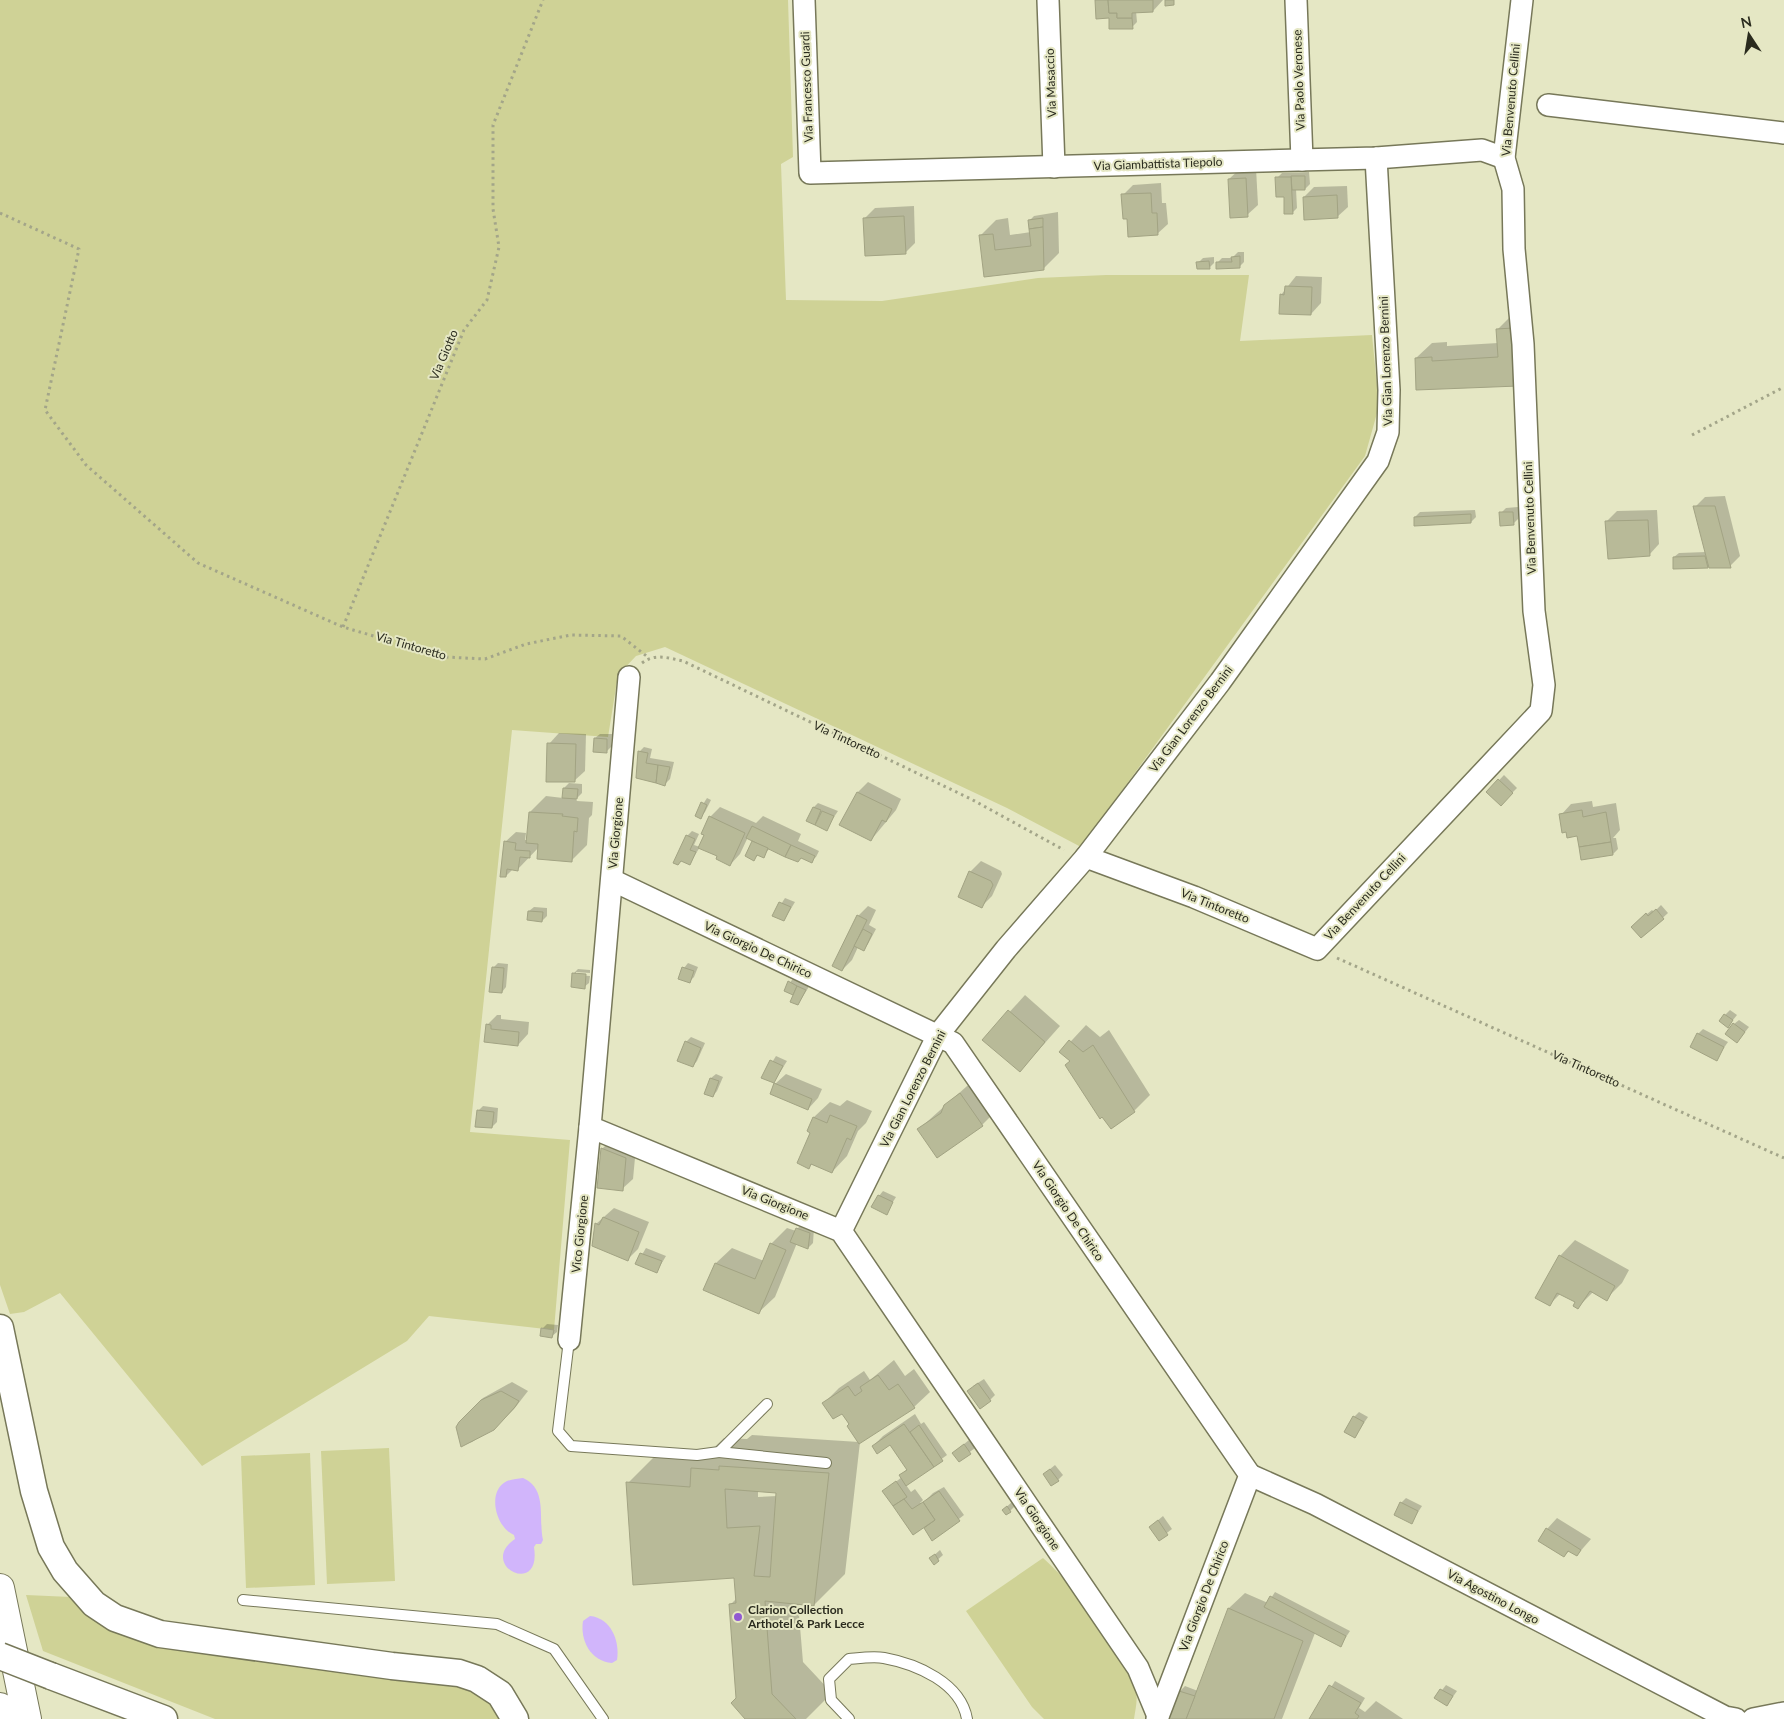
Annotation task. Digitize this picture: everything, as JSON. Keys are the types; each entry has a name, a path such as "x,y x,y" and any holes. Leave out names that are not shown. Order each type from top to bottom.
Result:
{"highway":[{"path":"0,1588 27,1719"},
{"path":"0,1707 2,1719"}],"street":[{"name":"Via Francesco Guardi","path":"804,0 810,174"},
{"name":"Via Masaccio","path":"1048,0 1054,167"},
{"name":"Via Paolo Veronese","path":"1296,0 1302,160"},
{"name":"Via Benvenuto Cellini","path":"1316,949 1541,711 1544,685 1534,611 1523,344 1514,249 1513,189 1504,158 1522,0"},
{"path":"1548,105 1784,133"},
{"name":"Via Giambattista Tiepolo","path":"810,174 1376,158 1482,150 1504,158"},
{"name":"Via Gian Lorenzo Bernini","path":"841,1231 938,1035 1006,948 1086,857 1220,682 1378,461 1388,432 1389,390 1376,158"},
{"name":"Via Giorgione","path":"629,677 590,1127 841,1231 1138,1668 1158,1717"},
{"name":"Via Tintoretto","path":"1086,857 1194,897 1316,949"},
{"name":"Via Giorgio De Chirico","path":"612,880 953,1043 1250,1475 1158,1717"},
{"name":"Vico Giorgione","path":"569,1340 590,1127"},
{"path":"0,1328 34,1491 51,1547 65,1572 94,1604 115,1618 160,1634 392,1666 459,1673 477,1679 500,1694 514,1719"},
{"name":"Via Agostino Longo","path":"1250,1475 1315,1504 1725,1717 1736,1719"},
{"path":"0,1656 164,1719"},
{"path":"1753,1719 1784,1713"}],"lane":[{"path":"569,1340 558,1431 571,1446 697,1455 719,1452 826,1463"},
{"path":"719,1452 767,1404"},
{"path":"243,1600 498,1624 554,1648 603,1719"},
{"path":"849,1719 831,1700 829,1679 849,1659 883,1657 919,1669 946,1683 966,1711 967,1719"}],"path":[{"name":"Via Giotto","path":"343,627 464,330 487,300 498,246 493,209 493,126 543,0"},
{"name":"Via Tintoretto","path":"0,213 79,249 45,410 86,465 198,562 343,627 445,657 485,659 526,644 571,635 621,636 648,658 664,656 683,661 971,799 1059,848 1086,857"},
{"path":"1692,436 1784,387"},
{"path":"629,677 648,658"},
{"name":"Via Tintoretto","path":"1316,949 1784,1158"}],"green space":[{"path":"0,0 788,0 793,157 781,164 786,300 882,301 1038,278 1106,275 1249,275 1240,341 1372,335 1379,406 1365,456 1081,847 1007,808 665,647 636,656 618,675 608,737 512,730 470,1132 570,1140 554,1330 429,1316 407,1341 202,1466 60,1293 24,1312 10,1314 0,1285"},
{"path":"389,1448 395,1581 327,1584 321,1451"},
{"path":"310,1453 315,1585 246,1588 241,1456"},
{"path":"1043,1558 1083,1602 1122,1659 1136,1692 1137,1702 1134,1719 1044,1719 1032,1707 966,1611"},
{"path":"26,1595 71,1597 94,1617 453,1680 486,1691 508,1719 215,1719 43,1651"}],"shaded area":[{"path":"523,1478 531,1483 539,1497 543,1540 541,1544 536,1544 534,1547 534,1562 529,1571 521,1574 513,1572 506,1566 503,1558 505,1549 515,1539 514,1535 502,1525 498,1517 495,1501 501,1486 507,1481"},
{"path":"590,1616 604,1621 615,1638 618,1653 617,1660 612,1663 592,1654 585,1642 582,1628 583,1621"}],"building":[{"path":"1095,0 1108,0 1109,13 1117,13 1117,18 1132,18 1133,29 1109,29 1109,18 1096,19"},
{"path":"1108,0 1153,0 1153,12 1132,13 1132,18 1117,18 1117,13 1109,13"},
{"path":"1165,0 1174,0 1174,5 1165,6"},
{"path":"1291,176 1305,176 1305,190 1292,190"},
{"path":"1275,177 1291,177 1293,214 1284,214 1284,197 1276,197"},
{"path":"1246,178 1248,217 1230,218 1228,179"},
{"path":"1151,193 1152,213 1157,213 1158,235 1128,237 1127,219 1123,219 1121,194"},
{"path":"1337,195 1338,218 1304,220 1303,197"},
{"path":"904,216 906,254 865,256 863,218"},
{"path":"1043,218 1043,227 1029,229 1028,220"},
{"path":"1043,227 1044,270 984,277 979,235 993,234 995,250 1031,246 1029,229"},
{"path":"1240,256 1240,268 1216,269 1216,262 1232,262 1231,257"},
{"path":"1209,261 1210,269 1197,269 1196,262"},
{"path":"1285,286 1312,287 1311,315 1279,314 1280,294 1284,295"},
{"path":"1514,328 1518,386 1416,390 1415,358 1432,357 1432,361 1498,357 1496,329"},
{"path":"1693,506 1715,506 1731,568 1709,568"},
{"path":"1499,512 1513,512 1514,525 1500,526"},
{"path":"1471,514 1471,523 1414,526 1414,517"},
{"path":"1648,520 1650,556 1608,559 1605,521"},
{"path":"1705,556 1708,568 1673,569 1673,557"},
{"path":"594,738 607,739 607,753 593,752"},
{"path":"547,743 576,744 575,782 546,782"},
{"path":"638,751 648,753 646,763 658,765 656,783 636,778"},
{"path":"658,765 670,767 665,786 656,783"},
{"path":"1498,779 1513,793 1501,806 1486,792"},
{"path":"563,788 578,789 577,799 562,798"},
{"path":"857,792 892,809 886,822 882,820 871,841 839,825"},
{"path":"701,802 707,805 701,819 695,816"},
{"path":"813,807 821,810 815,825 806,821"},
{"path":"1582,810 1583,817 1606,812 1611,842 1579,847 1577,836 1567,838 1566,832 1562,833 1559,814"},
{"path":"822,811 834,816 827,831 815,825"},
{"path":"529,812 563,814 562,816 578,818 577,832 574,831 572,862 537,859 538,844 526,843"},
{"path":"709,816 745,833 730,866 716,859 717,856 698,848 704,835 701,834"},
{"path":"752,826 791,845 785,857 746,838"},
{"path":"686,835 695,839 690,850 696,852 690,865 681,861 678,865 673,863"},
{"path":"504,841 516,843 515,850 530,851 530,858 520,857 518,871 507,869 506,877 500,877"},
{"path":"752,841 768,848 764,858 757,855 754,861 745,856"},
{"path":"1611,842 1613,855 1581,860 1579,847"},
{"path":"791,845 815,856 812,863 801,858 798,862 785,857"},
{"path":"969,871 991,881 993,885 982,908 958,897"},
{"path":"779,902 791,907 784,921 772,916"},
{"path":"1656,909 1664,919 1641,938 1631,927 1646,913 1648,916"},
{"path":"528,911 543,912 542,922 527,920"},
{"path":"857,915 867,920 842,971 832,966"},
{"path":"863,929 872,934 864,951 854,946"},
{"path":"492,967 504,968 502,993 489,992"},
{"path":"682,967 694,971 690,983 678,979"},
{"path":"572,973 586,974 585,989 571,987"},
{"path":"788,981 797,986 793,995 784,991"},
{"path":"797,986 806,990 798,1005 790,1002"},
{"path":"1008,1010 1045,1042 1020,1072 982,1040"},
{"path":"1724,1014 1733,1020 1728,1028 1719,1021"},
{"path":"1733,1023 1745,1032 1737,1043 1725,1034"},
{"path":"486,1024 491,1025 491,1029 519,1032 518,1046 484,1042"},
{"path":"1697,1033 1724,1047 1717,1061 1690,1047"},
{"path":"1069,1040 1083,1052 1093,1045 1135,1112 1111,1129 1102,1117 1100,1119 1065,1065 1070,1061 1059,1052"},
{"path":"685,1041 701,1048 693,1067 677,1061"},
{"path":"770,1060 783,1066 774,1083 761,1078"},
{"path":"710,1078 719,1081 713,1097 704,1094"},
{"path":"774,1083 812,1099 808,1110 770,1094"},
{"path":"960,1093 983,1126 937,1158 917,1129 941,1113 944,1105"},
{"path":"477,1110 494,1112 492,1128 475,1127"},
{"path":"830,1115 857,1126 851,1140 847,1138 832,1173 811,1164 809,1169 797,1163 810,1133 807,1131 813,1117 827,1123"},
{"path":"601,1148 626,1158 623,1191 597,1188"},
{"path":"878,1195 893,1202 887,1215 871,1207"},
{"path":"603,1217 639,1232 628,1261 592,1246 595,1223 599,1225"},
{"path":"796,1228 810,1233 808,1249 790,1242"},
{"path":"770,1243 786,1250 759,1314 703,1290 715,1263 755,1279"},
{"path":"640,1253 662,1261 657,1273 635,1264"},
{"path":"1559,1255 1615,1286 1607,1301 1590,1291 1578,1309 1573,1306 1575,1302 1557,1293 1550,1306 1535,1298"},
{"path":"541,1328 554,1330 552,1338 540,1336"},
{"path":"878,1375 889,1390 898,1384 915,1408 859,1444 847,1426 849,1424 842,1414 833,1419 822,1403 848,1386 855,1396 862,1391 860,1387"},
{"path":"978,1383 991,1401 980,1409 967,1391"},
{"path":"501,1391 519,1401 515,1407 494,1430 461,1447 456,1427 459,1422 481,1400"},
{"path":"1353,1416 1364,1422 1355,1438 1344,1432"},
{"path":"904,1424 934,1467 906,1486 899,1475 907,1470 890,1445 877,1454 872,1446"},
{"path":"919,1425 943,1461 934,1467 910,1432"},
{"path":"964,1444 971,1454 959,1462 952,1453"},
{"path":"719,1466 829,1473 814,1606 765,1601 772,1694 796,1719 745,1719 731,1703 736,1698 729,1604 736,1603 734,1578 633,1585 626,1482 690,1487 691,1468 719,1470","holes":["725,1489 776,1493 770,1577 754,1576 760,1526 727,1528"]},
{"path":"1050,1469 1059,1481 1051,1486 1043,1474"},
{"path":"896,1481 907,1497 893,1506 882,1491"},
{"path":"939,1491 960,1521 932,1541 924,1528 935,1520 923,1502"},
{"path":"904,1499 912,1509 923,1502 935,1520 913,1535 893,1506"},
{"path":"1400,1502 1418,1511 1412,1524 1394,1515"},
{"path":"1007,1506 1011,1512 1006,1515 1002,1510"},
{"path":"1158,1520 1168,1535 1159,1541 1149,1527"},
{"path":"1546,1528 1581,1550 1577,1556 1568,1551 1564,1557 1538,1541"},
{"path":"935,1554 939,1561 934,1565 929,1558"},
{"path":"1270,1596 1346,1636 1341,1647 1264,1607"},
{"path":"1228,1608 1303,1641 1274,1719 1186,1719"},
{"path":"1329,1685 1361,1703 1355,1713 1359,1716 1357,1719 1309,1719"},
{"path":"1440,1689 1453,1696 1447,1706 1434,1698"},
{"path":"1179,1691 1195,1696 1186,1719 1168,1719"}],"place":[{"name":"Clarion Collection Arthotel & Park Lecce","path":"738,1617"}]}
